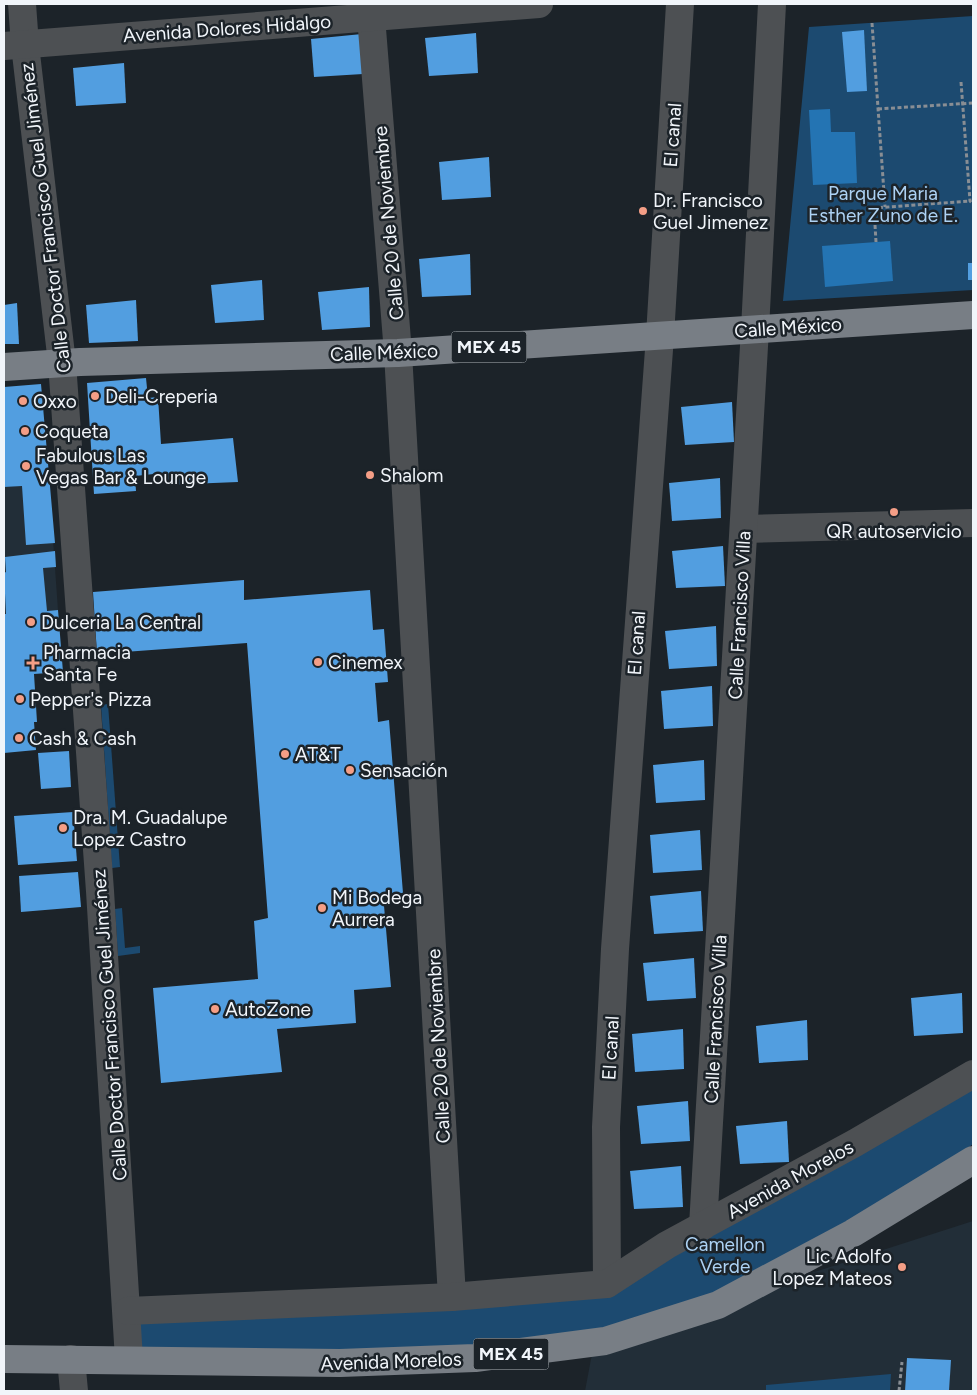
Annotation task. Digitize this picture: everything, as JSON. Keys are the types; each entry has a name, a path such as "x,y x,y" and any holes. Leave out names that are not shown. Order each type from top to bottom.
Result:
{"main road":[{"name":"Calle México","path":"4,368 62,363 398,353 973,316"},
{"name":"Avenida Morelos","path":"4,1359 340,1363 456,1359 606,1341 718,1305 853,1233 973,1160"}],"street":[{"name":"Calle Doctor Francisco Guel Jiménez","path":"22,4 14,46 62,363 128,1311 129,1359"},
{"name":"Avenida Dolores Hidalgo","path":"14,46 370,10 539,4"},
{"name":"El canal","path":"608,1284 606,1127 614,968 660,336 680,4"},
{"name":"Calle Francisco Villa","path":"703,1226 744,530 772,4"},
{"name":"Calle 20 de Noviembre","path":"370,10 398,353 452,1297"},
{"path":"744,530 973,523"},
{"name":"Avenida Morelos","path":"128,1311 452,1297 608,1284 667,1245 855,1143 973,1074"},
{"path":"71,1359 74,1391"}],"path":[{"path":"872,23 885,207"},
{"path":"876,242 874,208 972,203 961,82"},
{"path":"878,109 973,103"},
{"path":"899,1391 902,1362"}],"shaded area":[{"path":"830,109 831,132 855,132 857,183 813,185 809,110"},
{"path":"890,241 893,281 825,287 822,246"},
{"path":"49,483 58,610 4,614 4,487"},
{"name":"Lic Adolfo Lopez Mateos","path":"973,1221 973,1391 585,1391 594,1343"}],"green space":[{"name":"Parque Maria Esther Zuno de E.","path":"973,16 973,290 783,301 809,27"},
{"path":"108,704 120,867 112,868 101,705"},
{"path":"122,908 125,948 140,946 140,953 118,956 115,909"},
{"name":"Camellon Verde","path":"973,1077 973,1144 859,1230 688,1313 498,1355 129,1359 127,1300 607,1284"},
{"path":"891,1374 890,1391 766,1391 766,1385"}],"building":[{"path":"864,30 867,91 847,92 842,32"},
{"path":"476,33 478,73 429,76 425,38"},
{"path":"362,34 363,74 314,77 311,39"},
{"path":"124,63 126,103 76,106 73,68"},
{"path":"489,157 491,197 442,200 439,162"},
{"path":"470,254 471,295 422,297 419,259"},
{"path":"968,263 973,263 973,280 968,280"},
{"path":"262,280 264,320 215,323 211,285"},
{"path":"369,287 370,327 322,330 318,292"},
{"path":"136,300 138,341 89,343 86,305"},
{"path":"17,303 19,344 4,344 4,305"},
{"path":"146,378 148,398 158,397 161,444 233,438 238,482 164,485 163,473 135,476 136,491 94,494 87,383"},
{"path":"41,384 55,543 26,545 22,486 4,487 4,387"},
{"path":"732,402 734,442 685,445 681,407"},
{"path":"720,478 721,518 672,521 669,483"},
{"path":"723,546 725,586 676,588 672,551"},
{"path":"55,551 56,567 43,568 47,611 58,610 63,672 34,674 37,722 34,722 36,750 4,753 5,557"},
{"path":"244,580 244,600 370,590 373,630 384,629 388,682 375,683 378,722 389,720 403,893 383,894 391,987 354,990 356,1023 277,1029 282,1072 161,1083 153,988 258,979 254,921 268,918 247,643 97,654 93,592"},
{"path":"716,626 717,666 669,669 665,631"},
{"path":"712,686 713,726 664,729 661,691"},
{"path":"69,751 71,787 41,789 38,753"},
{"path":"704,760 705,800 656,803 653,765"},
{"path":"73,812 77,861 18,865 14,816"},
{"path":"700,830 702,870 653,873 650,835"},
{"path":"78,872 81,907 21,912 19,876"},
{"path":"701,891 703,931 654,934 650,896"},
{"path":"694,958 696,998 647,1001 643,963"},
{"path":"962,993 963,1033 914,1036 911,998"},
{"path":"807,1020 808,1060 759,1063 756,1026"},
{"path":"683,1029 684,1069 635,1072 632,1034"},
{"path":"688,1101 690,1141 641,1144 637,1106"},
{"path":"787,1121 789,1162 740,1164 736,1126"},
{"path":"681,1166 683,1207 634,1209 630,1171"},
{"path":"907,1358 951,1360 949,1391 905,1391"}],"place":[{"name":"Dr. Francisco Guel Jimenez","path":"643,211"},
{"name":"Deli-Creperia","path":"95,396"},
{"name":"Oxxo","path":"23,401"},
{"name":"Coqueta","path":"25,431"},
{"name":"Fabulous Las Vegas Bar & Lounge","path":"26,466"},
{"name":"Shalom","path":"370,475"},
{"name":"QR autoservicio","path":"894,512"},
{"name":"Dulceria La Central","path":"31,622"},
{"name":"Cinemex","path":"318,662"},
{"name":"Pharmacia Santa Fe","path":"33,663"},
{"name":"Pepper's Pizza","path":"20,699"},
{"name":"Cash & Cash","path":"19,738"},
{"name":"AT&T","path":"285,754"},
{"name":"Sensación","path":"350,770"},
{"name":"Dra. M. Guadalupe Lopez Castro","path":"63,828"},
{"name":"Mi Bodega Aurrera","path":"322,908"},
{"name":"AutoZone","path":"215,1009"},
{"name":"Lic Adolfo Lopez Mateos","path":"902,1267"}]}
